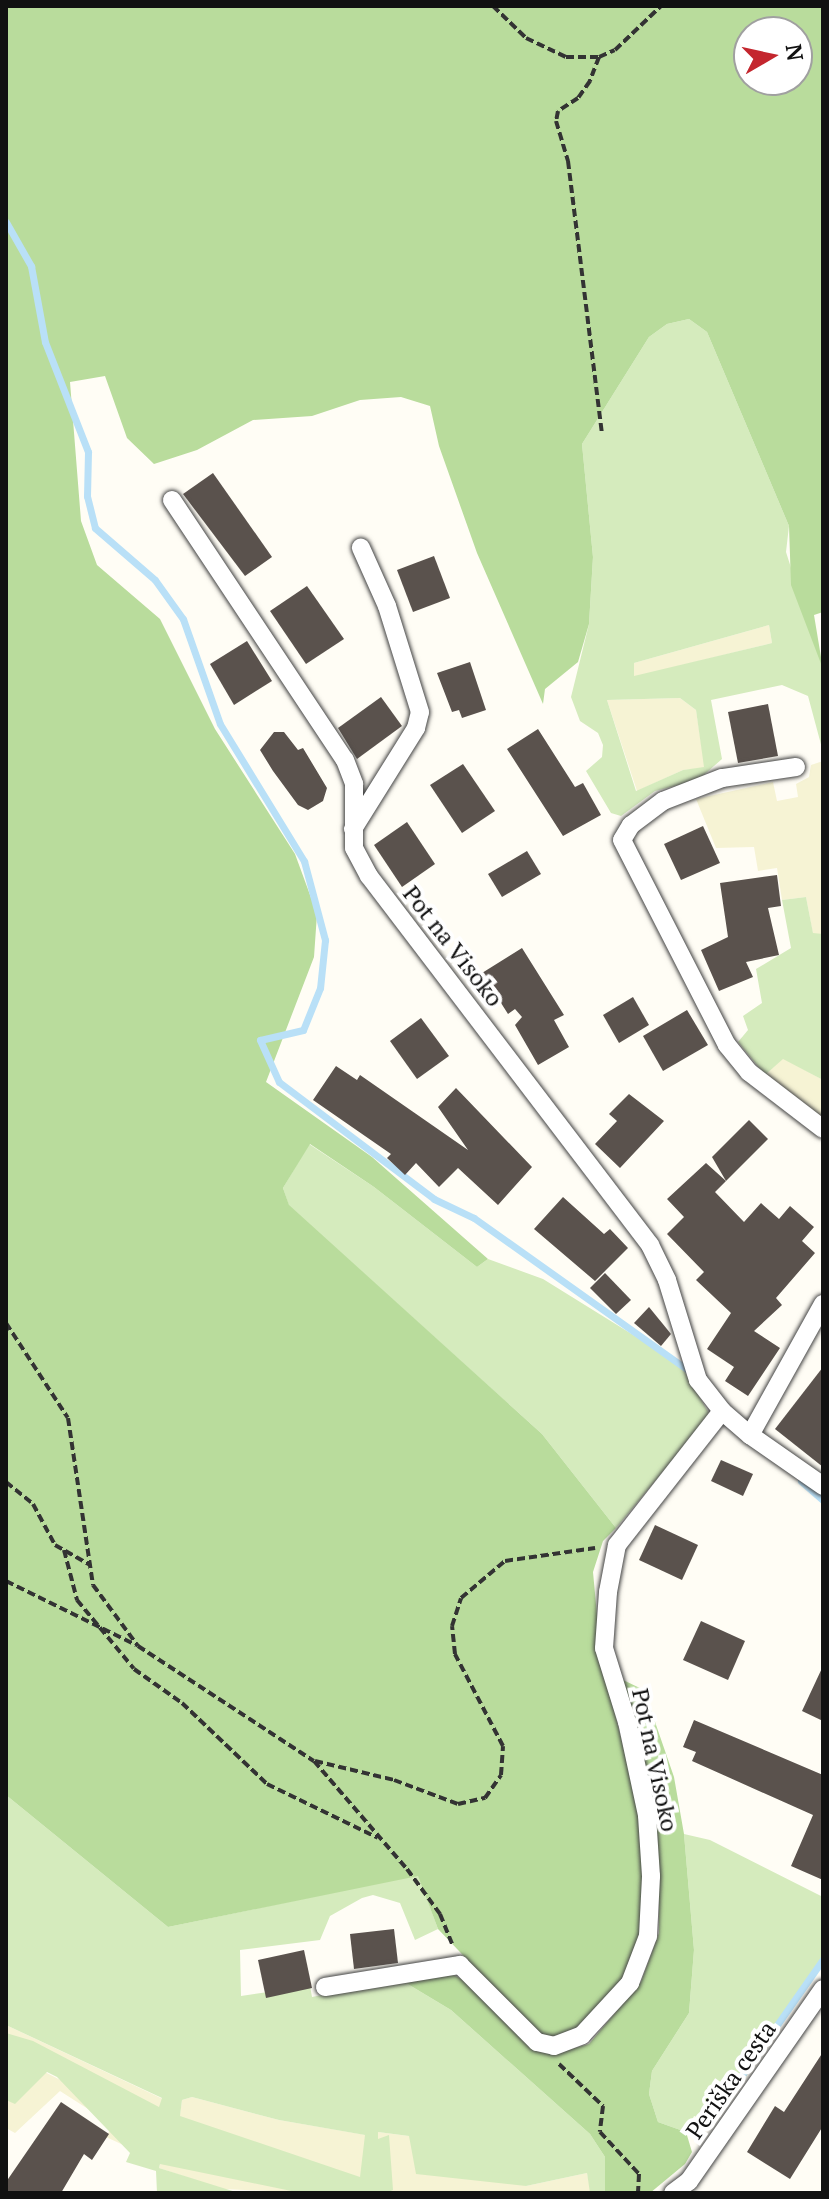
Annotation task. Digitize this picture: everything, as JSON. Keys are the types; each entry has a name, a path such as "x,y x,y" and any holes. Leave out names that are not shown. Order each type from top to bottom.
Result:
{"street":[{"name":"Pot na Visoko","path":"172,500 345,760 354,784 351,831 369,876 650,1245 667,1280 691,1363 722,1411 750,1435 823,1486"},
{"path":"351,831 416,728 420,712 387,606 361,548"},
{"path":"796,767 722,778 663,801 631,825 622,840 727,1045 749,1072 823,1129"},
{"path":"750,1435 823,1304"},
{"path":"617,1545 722,1411"},
{"name":"Pot na Visoko","path":"537,2042 554,2046 582,2035 600,2018 630,1983 648,1936 647,1815 627,1722 604,1648 617,1545"},
{"path":"325,1987 460,1965 537,2042"},
{"name":"Periška cesta","path":"673,2193 689,2181 823,1989"}],"path":[{"path":"493,6 526,38 566,57 599,57 615,50 661,6"},
{"path":"599,57 590,81 578,98 558,111 556,121 568,161 602,433"},
{"path":"6,1323 68,1418 93,1585 138,1646"},
{"path":"6,1482 33,1504 55,1545 90,1565"},
{"path":"314,1761 394,1780 458,1804 485,1798 501,1775 503,1746 455,1654 452,1626 461,1598 505,1561 617,1545"},
{"path":"64,1550 77,1600 134,1669 182,1703 267,1784 381,1840"},
{"path":"6,1581 138,1646 314,1761 440,1914 460,1965"},
{"path":"537,2042 603,2106 600,2132 639,2174 638,2193"}],"shaded area":[{"path":"769,625 772,643 634,677 634,663"},
{"path":"680,698 696,710 705,768 683,770 637,791 607,700"},
{"path":"823,761 823,934 813,934 806,897 782,900 777,868 758,871 754,847 716,848 696,799 773,782 777,801 798,797 796,784 809,777 811,765"},
{"path":"783,1058 823,1080 823,1121 765,1075"},
{"path":"6,2025 163,2099 157,2118 6,2044"},
{"path":"6,2052 142,2122 143,2134 132,2149 106,2137 113,2125 60,2091 15,2133 6,2128"},
{"path":"192,2097 279,2120 366,2135 363,2182 176,2144 182,2100"},
{"path":"378,2132 409,2136 526,2186 587,2173 591,2193 383,2193 375,2188"},
{"path":"165,2149 318,2193 222,2189 159,2168"}],"green space":[{"path":"6,6 823,6 823,612 814,615 823,669 791,585 789,526 707,332 689,319 667,324 649,337 582,444 593,557 589,624 578,662 545,689 543,704 477,553 439,446 430,406 401,397 360,400 312,416 253,420 197,450 154,464 127,438 105,376 70,382 81,521 97,565 160,619 215,729 295,854 317,914 314,957 266,1082 372,1157 488,1259 477,1267 374,1187 310,1144 283,1188 289,1205 542,1434 616,1528 603,1541 593,1572 601,1658 641,1818 645,1893 640,1941 619,1987 575,2030 543,2039 438,1929 418,1876 168,1927 6,1795"},
{"path":"689,319 707,332 789,526 786,552 823,669 823,752 808,696 782,685 711,700 722,759 698,780 655,791 621,816 611,813 586,771 602,757 603,745 598,733 580,721 571,697 589,624 593,557 582,444 649,337 667,324","holes":["769,625 772,643 634,676 634,663","680,698 696,710 704,767 683,770 636,791 607,700"]},
{"path":"806,897 813,933 823,934 823,1080 783,1059 765,1075 738,1042 748,1030 743,1016 762,1003 756,969 791,948 782,900"},
{"path":"309,1144 374,1187 477,1267 488,1259 543,1279 680,1364 710,1415 616,1528 542,1434 289,1206 283,1188"},
{"path":"621,1679 644,1690 674,1777 684,1834 694,1950 689,2013 652,2071 649,2094 658,2122 686,2132 692,2152 685,2164 650,2193 605,2193 605,2157 590,2134 451,2010 401,1980 453,1975 464,1980 532,2048 553,2054 589,2044 641,1982 659,1933 659,1871"},
{"path":"6,1795 168,1927 418,1875 438,1929 415,1940 400,1903 373,1895 362,1898 330,1916 320,1940 240,1950 241,1996 310,1986 312,1997 401,1980 451,2010 590,2134 605,2157 605,2193 590,2193 587,2173 526,2186 416,2174 409,2136 378,2132 378,2139 389,2135 393,2190 386,2193 301,2193 160,2164 159,2168 239,2193 157,2193 156,2171 126,2162 130,2153 57,2077 47,2072 15,2104 6,2100 6,2033 33,2041 159,2107 162,2098 6,2025","holes":["192,2097 279,2120 365,2135 360,2177 180,2116 182,2100"]},
{"path":"684,1834 710,1840 823,1897 823,1959 812,1978 715,2123 694,2116 686,2132 658,2122 649,2094 652,2071 689,2013 694,1950"}],"building":[{"path":"213,473 272,557 245,576 183,494"},
{"path":"434,556 450,598 413,612 397,570"},
{"path":"307,586 344,639 306,664 270,611"},
{"path":"247,641 272,681 234,705 210,664"},
{"path":"470,662 486,710 462,718 459,710 452,712 437,673"},
{"path":"381,697 402,726 357,759 338,728"},
{"path":"768,704 778,756 738,763 728,712"},
{"path":"538,729 575,787 583,783 601,815 563,836 507,749"},
{"path":"274,732 284,732 298,750 303,748 327,788 323,801 308,810 298,805 260,750"},
{"path":"463,764 495,811 462,833 430,785"},
{"path":"407,822 435,864 402,887 374,845"},
{"path":"703,826 720,863 681,880 664,844"},
{"path":"527,851 541,874 502,897 488,874"},
{"path":"777,875 781,906 768,908 779,955 746,962 753,977 719,991 701,950 728,937 720,883"},
{"path":"522,948 564,1015 554,1020 569,1047 538,1065 515,1025 522,1017 515,1009 508,1014 482,973"},
{"path":"633,997 649,1025 619,1043 603,1015"},
{"path":"687,1010 708,1045 663,1071 643,1036"},
{"path":"421,1018 449,1056 417,1079 390,1041"},
{"path":"336,1066 357,1080 360,1075 468,1150 438,1107 456,1088 532,1167 498,1205 458,1168 439,1187 416,1163 405,1175 387,1158 391,1154 313,1100"},
{"path":"629,1094 664,1121 620,1168 595,1144 617,1121 609,1114"},
{"path":"749,1120 768,1139 726,1181 712,1157"},
{"path":"706,1163 726,1181 715,1192 744,1222 761,1203 779,1219 790,1206 814,1227 802,1241 815,1253 776,1298 782,1305 754,1331 780,1348 748,1396 725,1381 734,1367 707,1349 731,1313 696,1280 704,1272 667,1234 684,1217 667,1199"},
{"path":"563,1197 604,1234 610,1229 628,1248 595,1281 534,1229"},
{"path":"605,1273 631,1300 616,1314 590,1288"},
{"path":"649,1307 671,1334 661,1346 634,1323"},
{"path":"823,1367 823,1467 775,1429"},
{"path":"721,1460 753,1474 743,1496 711,1481"},
{"path":"655,1525 698,1545 682,1580 639,1560"},
{"path":"701,1621 745,1641 728,1680 683,1660"},
{"path":"823,1666 823,1721 802,1711"},
{"path":"694,1720 823,1775 823,1880 791,1866 813,1815 692,1761 696,1752 683,1747"},
{"path":"394,1929 398,1963 354,1969 350,1934"},
{"path":"304,1950 312,1988 266,1998 258,1960"},
{"path":"823,2052 823,2126 790,2179 747,2152 775,2106 784,2112"},
{"path":"61,2102 109,2134 92,2160 84,2154 61,2193 6,2193 6,2182"}],"waterway":[{"path":"6,222 31,266 45,342 88,452 87,496 95,528 155,580 183,619 220,724 304,861 325,940 320,988 303,1030 260,1040 279,1082 434,1199 474,1218 688,1370"},
{"path":"801,1481 823,1500"},
{"path":"716,2112 823,1959"}]}
